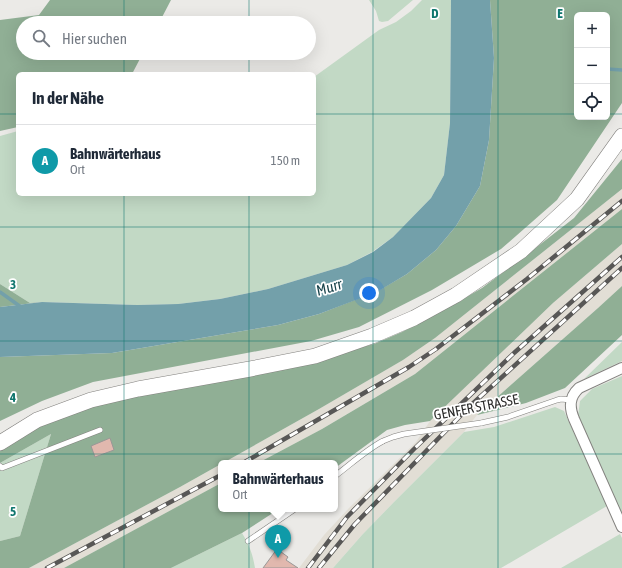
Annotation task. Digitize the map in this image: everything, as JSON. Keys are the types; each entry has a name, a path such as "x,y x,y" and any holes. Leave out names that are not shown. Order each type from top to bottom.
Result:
{"street":[{"path":"0,443 37,420 91,400 138,389 315,356 372,336 414,318 456,295 521,251 577,199 622,136"},
{"path":"622,368 579,388 575,391 571,400 571,412 622,527"}],"lane":[{"name":"GENFER STRASSE","path":"338,474 365,452 393,437 404,434 481,423 514,416 557,400 571,400"},
{"path":"0,466 2,468 100,430"},
{"path":"248,541 290,512"}],"shaded area":[{"path":"622,189 622,209 415,374 322,429 264,460 228,460 403,360 435,338"},
{"path":"622,244 622,286 477,415 464,432 362,535 333,568 299,568 324,535 349,508 416,442 430,421 553,303"},
{"path":"218,466 218,485 64,568 29,568"}],"green space":[{"path":"50,0 171,0 163,16 31,16 39,15"},
{"path":"369,0 413,0 388,21 382,22 379,21 376,11"},
{"path":"422,0 451,0 450,123 444,175 431,198 393,237 372,252 347,265 268,289 220,299 178,304 137,305 42,302 30,303 0,284 0,136 16,132 16,196 316,196 316,76 379,30 396,22 411,11"},
{"path":"490,0 622,0 622,103 557,200 501,249 432,290 359,327 311,341 93,382 42,401 0,421 0,357 112,353 278,325 319,314 378,291 407,274 436,250 456,226 480,186 489,140 494,58"},
{"path":"16,18 16,60 139,60 133,72 16,72 16,127 0,131 0,20"},
{"path":"622,159 622,189 435,338 403,360 228,460 218,460 218,466 180,487 29,568 0,568 0,541 20,536 51,434 0,463 0,449 39,426 94,405 318,359 374,344 402,332 482,288 574,218"},
{"path":"622,209 622,244 553,303 430,421 405,425 387,430 338,466 338,460 264,460 322,429 415,374"},
{"path":"0,284 30,303 42,302 0,307"},
{"path":"622,286 622,335 565,388 526,403 477,415 598,308"},
{"path":"622,342 622,361 584,379"},
{"path":"622,376 622,516 578,416 580,401 592,389"},
{"path":"555,407 564,411 607,506 501,568 333,568 362,535 464,432 494,427"},
{"path":"51,434 20,536 0,541 0,463"},
{"path":"218,485 218,512 274,512 242,533 171,568 64,568"},
{"path":"242,533 247,541 255,568 171,568"},
{"path":"620,534 622,538 622,568 561,568"}],"water":[{"name":"Murr","path":"451,0 490,0 494,58 489,140 480,186 456,226 436,250 407,274 377,292 319,314 278,325 112,353 0,357 0,307 42,302 137,305 178,304 220,299 268,289 347,265 373,252 393,237 431,198 444,175 450,123"}],"building":[{"path":"110,438 114,450 95,457 91,446"},
{"path":"279,530 288,536 279,548 270,542"},
{"path":"277,549 288,557 286,560 298,568 263,568"}],"waterway":[{"path":"610,69 622,70"},
{"path":"0,292 21,307"}],"railway":[{"path":"248,460 409,367 436,349 527,279 622,201"},
{"path":"308,568 347,517 414,449 514,353 622,257"},
{"path":"319,568 355,524 470,406 622,268"},
{"path":"47,568 218,477"}],"place":[{"name":"Bahnwärterhaus","path":"278,558"}]}
